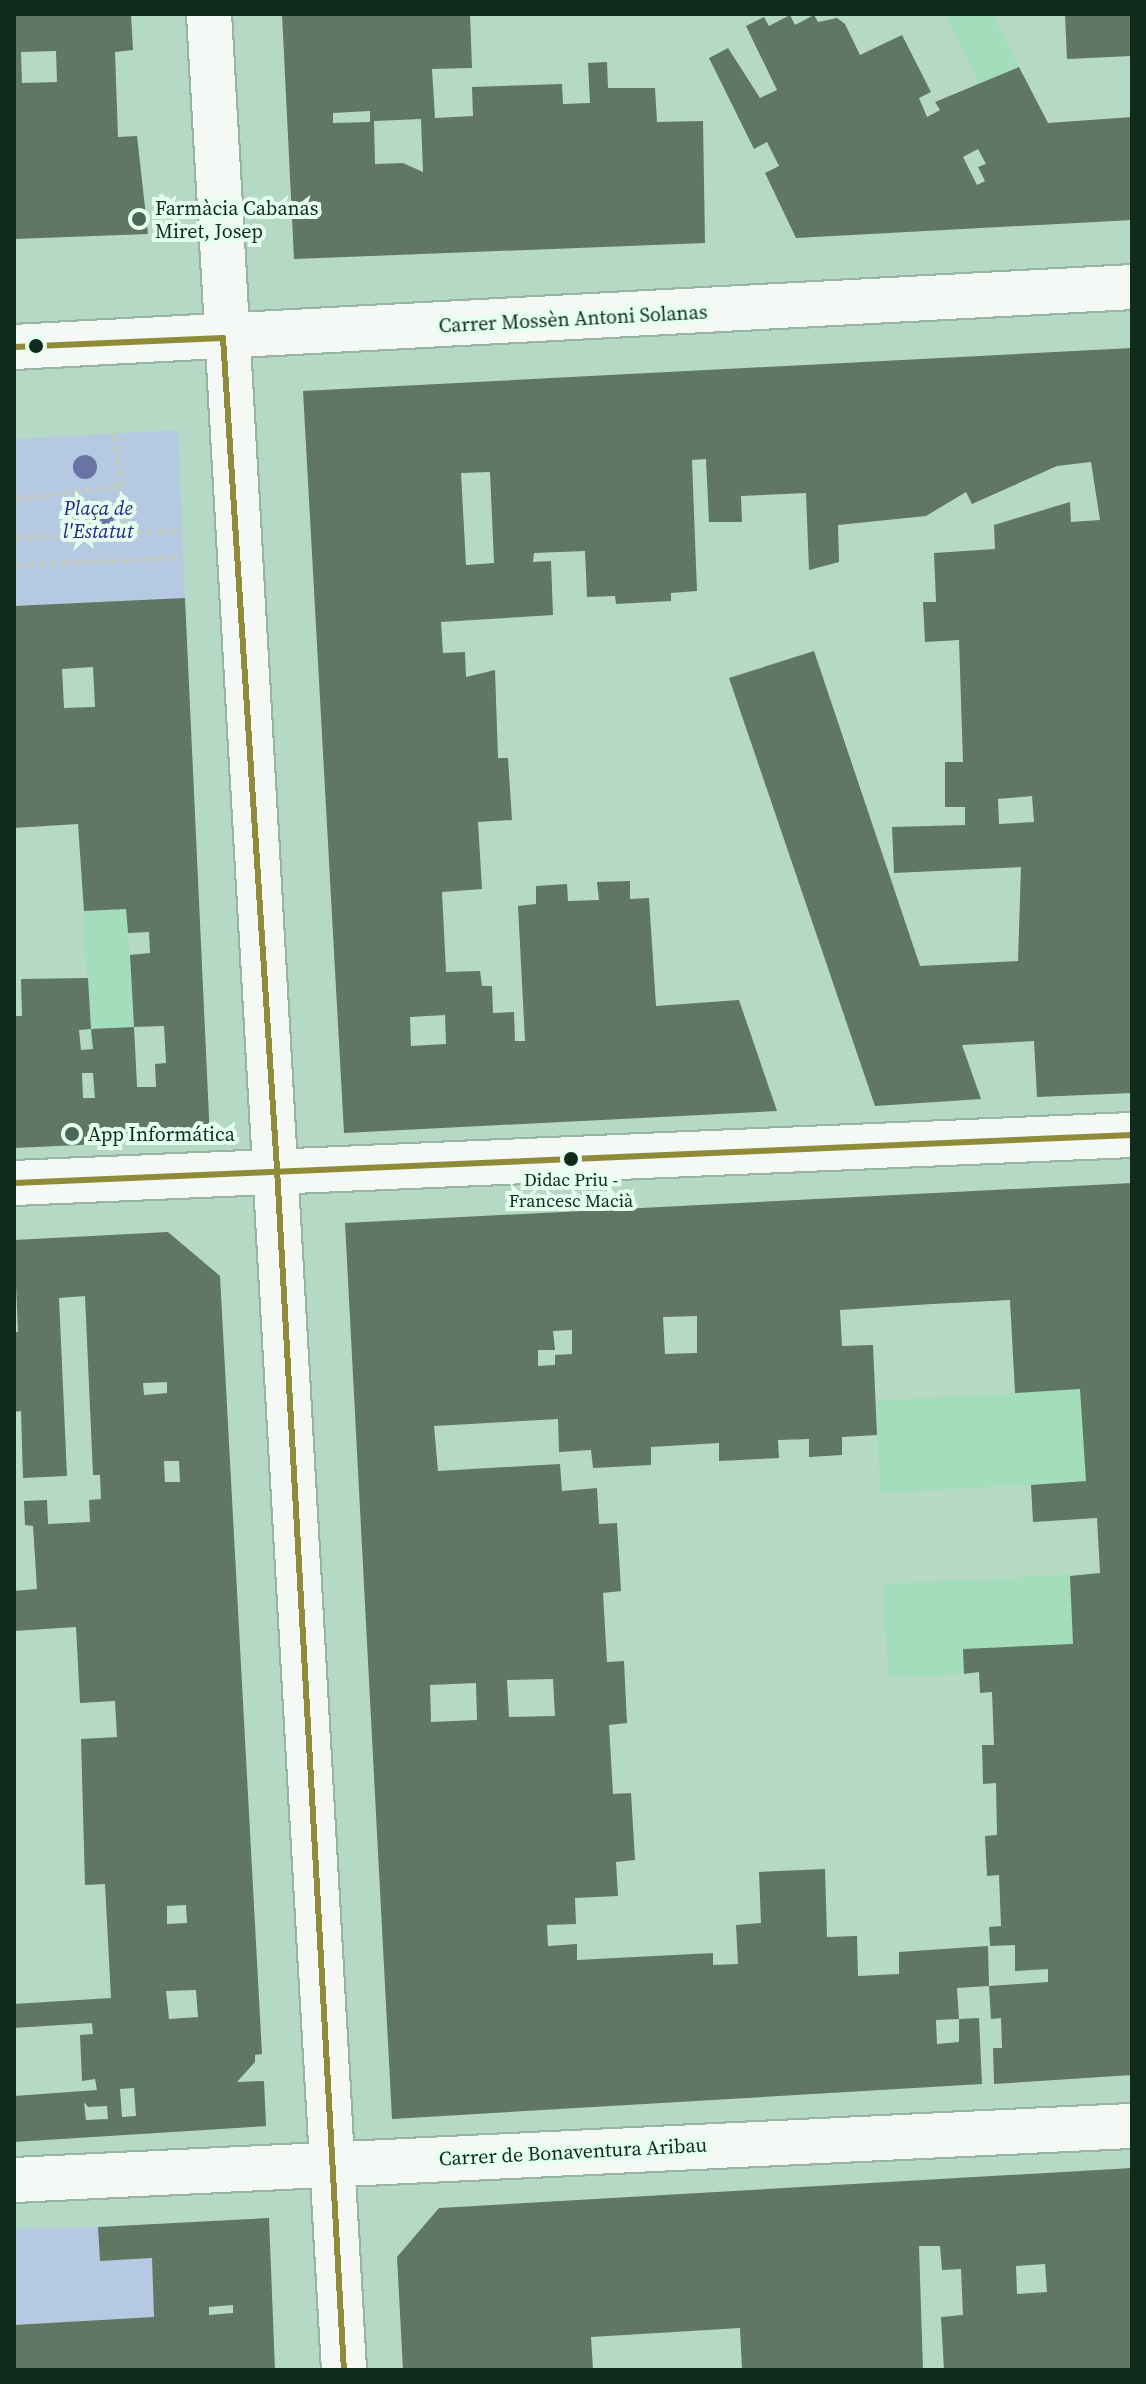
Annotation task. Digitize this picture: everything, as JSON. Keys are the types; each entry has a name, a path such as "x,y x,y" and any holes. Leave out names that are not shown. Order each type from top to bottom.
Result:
{"street":[{"path":"209,14 223,338 277,1169 344,2370"},
{"name":"Carrer Mossèn Antoni Solanas","path":"14,347 1132,287"},
{"path":"14,1183 277,1169 1132,1135"},
{"name":"Carrer de Bonaventura Aribau","path":"14,2180 1132,2126"}],"path":[{"path":"114,433 126,532"},
{"path":"14,499 121,486"},
{"path":"14,538 183,530"},
{"path":"14,565 183,557"}],"shaded area":[{"path":"945,14 992,14 1098,222 1047,225"},
{"path":"195,818 199,906 127,909 141,1142 96,1145 78,824"},
{"path":"1132,1386 1132,1479 880,1493 876,1401"},
{"path":"1100,1573 1132,1663 888,1678 883,1584"}],"green space":[{"name":"Plaça de l'Estatut","path":"178,430 185,598 14,606 14,439"},
{"path":"98,2227 100,2261 152,2258 154,2317 14,2325 14,2229"}],"building":[{"path":"14,14 131,14 133,50 115,52 118,137 137,136 148,234 14,239","holes":["56,51 57,82 22,83 21,52"]},
{"path":"282,14 470,14 472,68 432,69 435,118 473,116 472,87 562,84 563,104 590,103 588,63 607,62 608,88 655,88 657,122 703,121 705,243 294,259","holes":["370,111 370,122 333,123 333,113","421,119 423,172 403,163 375,164 374,121"]},
{"path":"1065,14 1132,14 1132,56 1067,59"},
{"path":"790,15 795,25 814,15 818,22 837,18 845,24 860,55 902,35 931,92 919,98 927,117 940,110 935,102 1019,67 1048,123 1132,117 1132,220 796,238 765,173 779,166 767,142 754,149 709,58 728,48 760,98 777,90 746,26 764,17 769,26","holes":["978,149 986,164 978,167 985,181 977,185 963,157"]},
{"path":"1132,348 1132,1093 1037,1097 1034,1041 962,1045 981,1099 875,1106 729,678 814,651 920,966 1018,961 1021,867 894,873 892,827 965,825 965,807 945,807 945,762 963,762 959,640 925,642 923,602 936,602 934,553 995,549 994,525 1070,502 1071,522 1100,520 1091,462 1057,466 972,504 966,492 926,516 838,525 839,562 809,570 806,493 741,496 742,522 709,522 706,459 692,460 697,591 671,593 671,601 616,604 615,596 587,597 585,551 534,553 533,562 551,561 553,615 441,622 443,653 465,652 466,677 495,670 498,758 508,758 512,820 478,822 482,889 442,892 446,972 480,971 482,986 492,986 493,1013 514,1012 515,1041 525,1041 518,906 536,904 536,886 567,884 568,901 599,900 597,882 630,881 630,899 649,898 656,1006 739,1000 777,1111 344,1133 303,391","holes":["490,472 494,563 466,565 461,473","1032,796 1034,822 999,824 998,799","445,1015 446,1044 411,1046 410,1017"]},
{"path":"185,598 210,1139 14,1148 14,1016 22,1016 21,979 88,978 91,1029 134,1027 130,955 150,953 149,932 128,933 126,909 84,911 78,824 14,828 14,606","holes":["93,667 95,707 64,708 62,669","164,1026 166,1063 155,1064 156,1087 137,1087 134,1027","91,1029 93,1049 81,1050 79,1030","82,1073 93,1073 95,1098 83,1098"]},
{"path":"1132,1183 1132,2075 994,2084 993,2048 1002,2048 1001,2018 991,2019 989,1986 957,1988 959,2019 979,2018 982,2084 392,2119 345,1223","holes":["1010,1300 1015,1393 1080,1389 1086,1481 1031,1485 1033,1522 1097,1518 1100,1573 1070,1576 1073,1644 963,1649 964,1674 979,1672 980,1693 992,1692 994,1745 982,1745 983,1784 996,1783 997,1835 985,1836 987,1876 999,1875 1001,1926 989,1927 990,1946 1015,1945 1015,1971 1048,1969 1048,1982 989,1986 988,1946 899,1952 899,1974 858,1976 857,1936 827,1937 825,1869 759,1872 761,1923 736,1925 738,1964 713,1965 713,1953 577,1960 577,1944 548,1946 547,1925 576,1924 575,1898 618,1896 616,1862 635,1860 631,1793 613,1794 609,1725 627,1723 624,1661 607,1662 603,1593 621,1591 617,1523 599,1524 597,1488 562,1491 560,1464 438,1471 434,1426 558,1419 559,1452 591,1450 593,1468 651,1465 651,1447 719,1443 719,1461 779,1458 778,1440 809,1439 809,1457 842,1455 842,1437 877,1435 873,1345 842,1346 840,1310","697,1316 697,1353 665,1354 663,1317","572,1330 572,1354 555,1355 555,1365 538,1366 538,1350 555,1350 553,1331","553,1679 555,1716 509,1717 507,1680","476,1683 477,1720 431,1722 430,1685","959,2019 959,2042 937,2044 936,2020"]},
{"path":"168,1232 220,1276 262,2054 255,2055 255,2062 237,2082 264,2081 266,2126 14,2142 14,2096 97,2090 95,2079 82,2081 80,2035 93,2034 92,2023 14,2028 14,2004 111,1998 105,1884 85,1885 81,1739 117,1737 115,1701 80,1703 76,1627 14,1631 14,1591 37,1589 33,1526 25,1525 24,1501 47,1500 48,1524 90,1522 89,1500 101,1499 100,1475 93,1475 85,1296 59,1298 67,1476 23,1478 21,1411 14,1412 14,1332 18,1332 14,1240","holes":["167,1382 167,1393 144,1395 143,1383","164,1461 179,1461 180,1482 165,1482","186,1905 187,1923 167,1924 167,1906","196,1990 198,2017 169,2019 166,1991","134,2088 136,2116 122,2117 120,2089","84,2102 88,2107 107,2106 108,2119 86,2120"]},
{"path":"1132,2168 1132,2370 944,2370 941,2317 963,2315 961,2269 942,2270 940,2246 919,2246 923,2370 742,2370 740,2328 591,2337 593,2370 403,2370 397,2257 439,2208","holes":["1045,2264 1047,2292 1017,2294 1016,2266"]},
{"path":"269,2218 275,2370 14,2369 14,2325 154,2317 152,2258 100,2261 98,2227","holes":["233,2305 233,2313 209,2315 209,2307"]}],"transit line":[{"path":"14,347 223,338 277,1169 344,2370"},
{"path":"14,1183 1132,1135"}],"place":[{"name":"Farmàcia Cabanas Miret, Josep","path":"139,219"},
{"name":"App Informática","path":"72,1134"},
{"name":"Didac Priu - Francesc Macià","path":"571,1159"}]}
